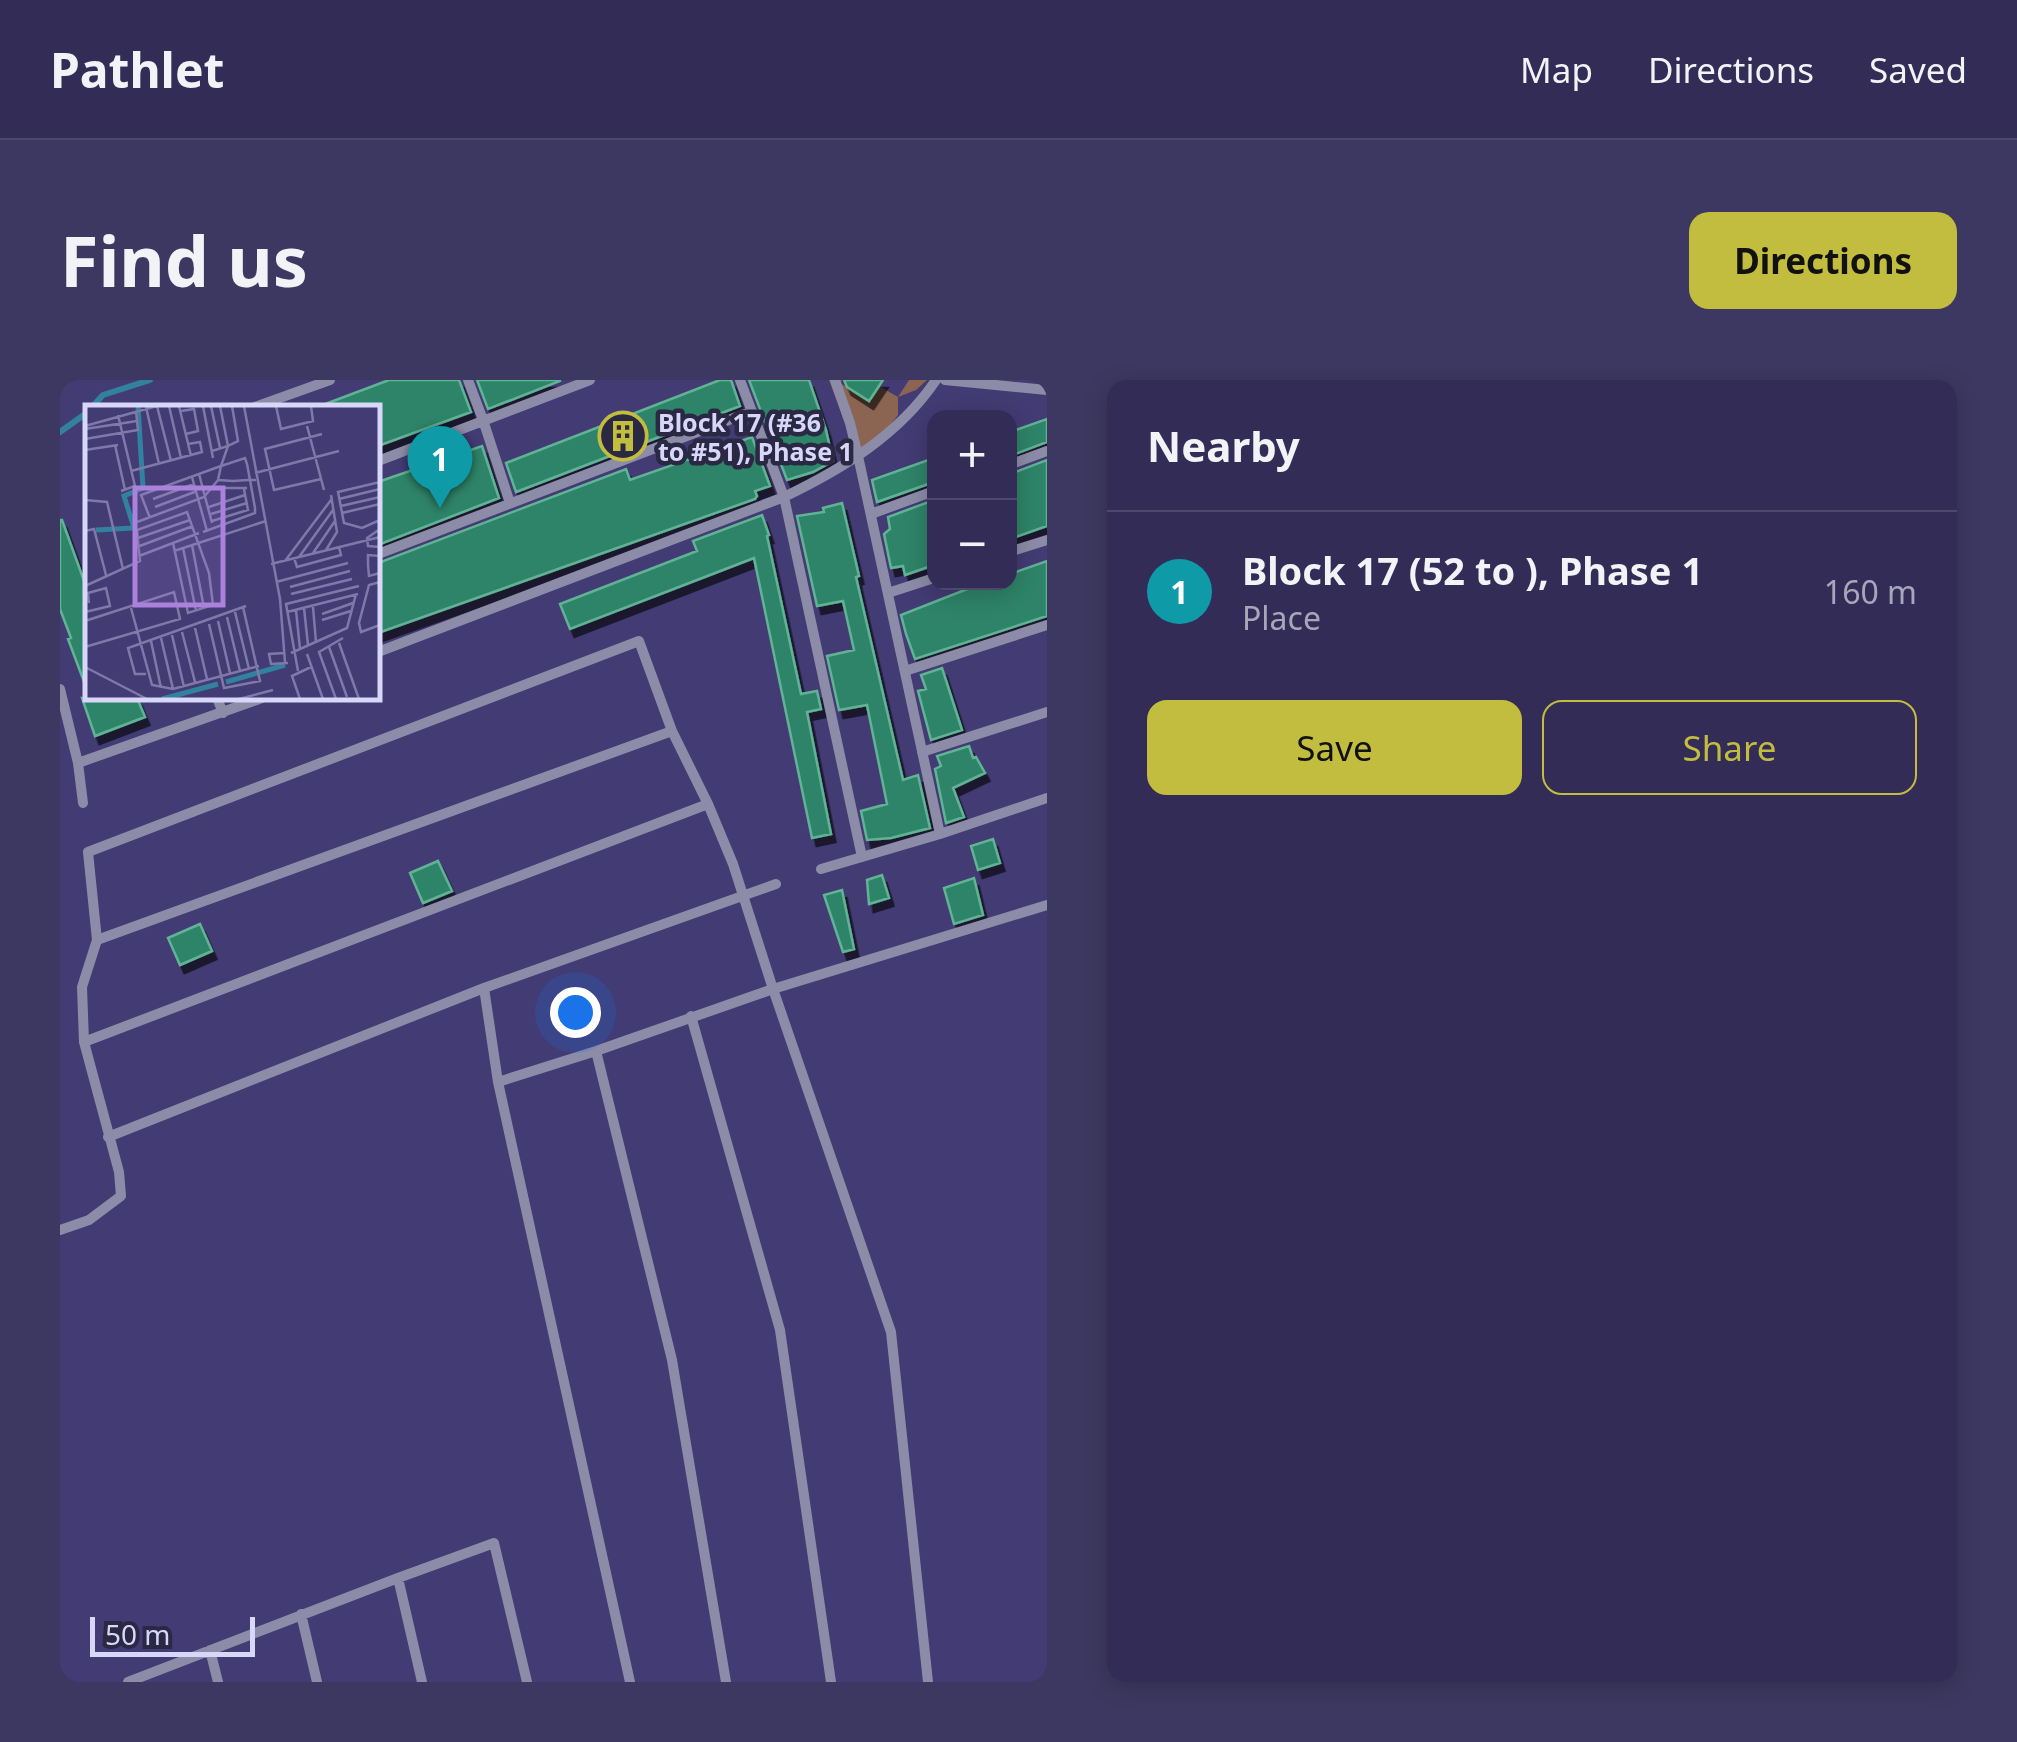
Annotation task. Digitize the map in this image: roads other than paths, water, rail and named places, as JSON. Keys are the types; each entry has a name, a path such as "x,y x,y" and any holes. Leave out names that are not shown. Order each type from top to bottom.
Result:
{"street":[{"path":"260,405 330,380"},
{"path":"468,380 510,503"},
{"path":"380,459 590,380"},
{"path":"740,380 784,497 862,857"},
{"path":"835,380 858,456 940,834"},
{"path":"380,651 784,497 826,477 883,437 925,397 936,380"},
{"path":"945,380 1047,390"},
{"path":"380,553 752,411"},
{"path":"1017,463 1047,452"},
{"path":"870,514 927,494"},
{"path":"1017,550 1047,540"},
{"path":"888,593 927,580"},
{"path":"905,671 1047,626"},
{"path":"60,1230 89,1220 121,1196 119,1172 84,1042 82,987 97,940 88,852 639,641 672,731 708,804 742,894 892,1332 928,1682"},
{"path":"60,688 78,763 82,802"},
{"path":"218,700 223,713"},
{"path":"78,763 257,700"},
{"path":"922,752 1047,712"},
{"path":"97,940 672,731"},
{"path":"821,869 1047,798"},
{"path":"84,1042 708,804"},
{"path":"108,1137 484,988 776,884"},
{"path":"498,1082 773,989 1047,906"},
{"path":"484,988 498,1082 630,1682"},
{"path":"691,1016 780,1330 831,1682"},
{"path":"596,1051 672,1360 726,1682"},
{"path":"128,1682 494,1543 527,1682"},
{"path":"398,1578 422,1682"},
{"path":"301,1614 317,1682"},
{"path":"210,1650 218,1682"}],"waterway":[{"path":"94,405 103,395 150,380"},
{"path":"60,432 85,414"}],"place":[{"name":"Block 17 (#36 to #51), Phase 1","path":"623,436"},
{"name":"Block 17 (52 to ), Phase 1","path":"440,508"}]}
